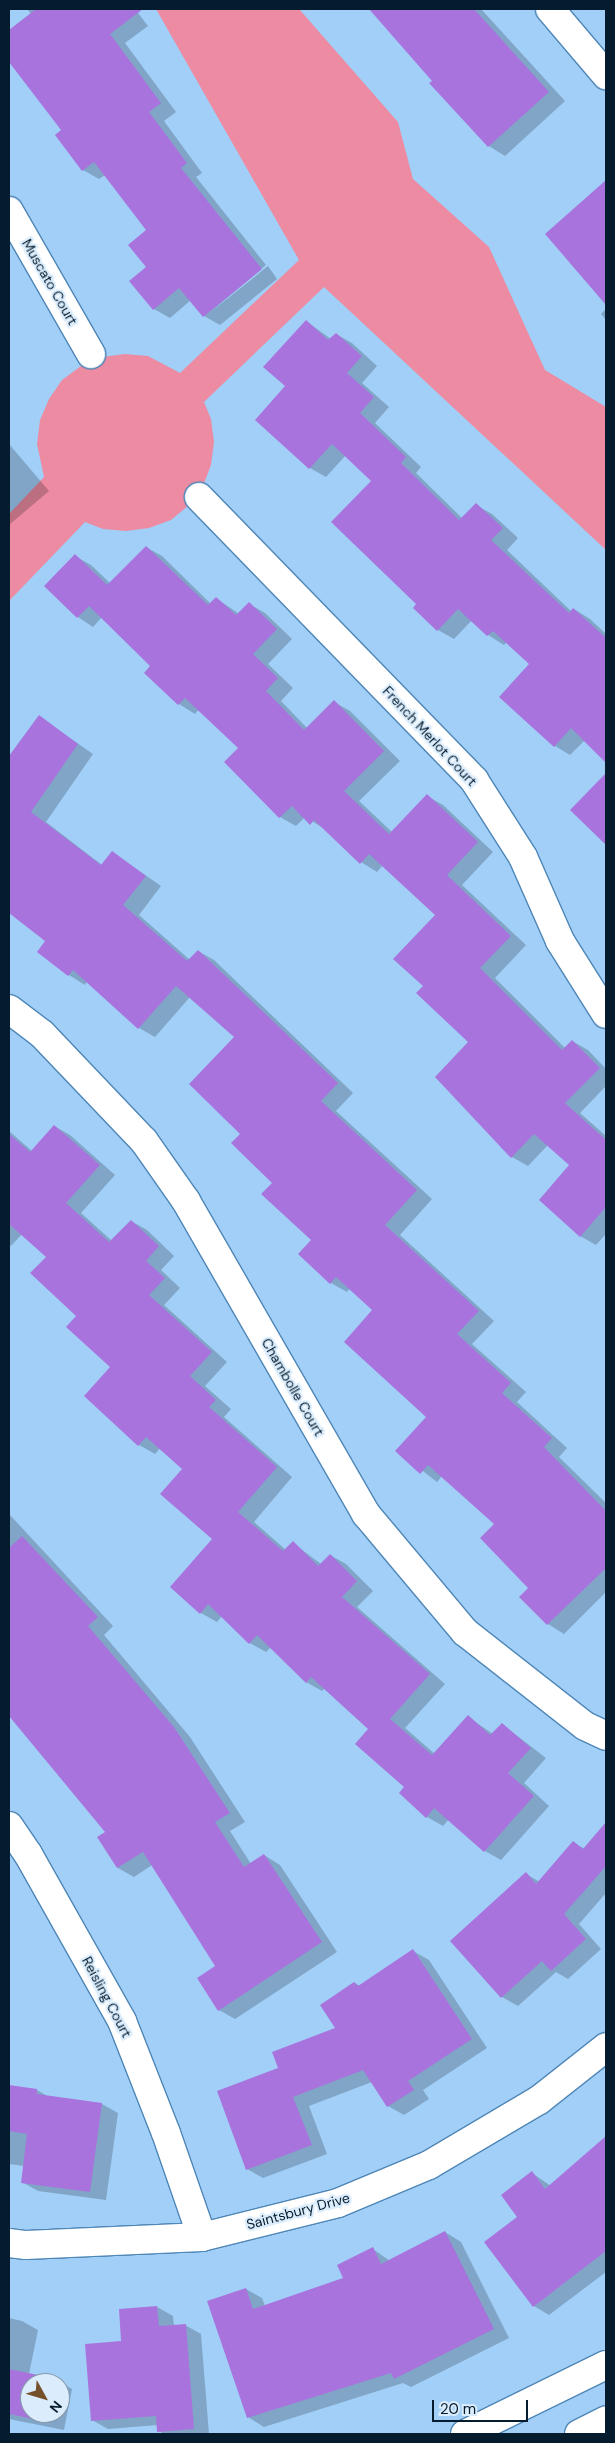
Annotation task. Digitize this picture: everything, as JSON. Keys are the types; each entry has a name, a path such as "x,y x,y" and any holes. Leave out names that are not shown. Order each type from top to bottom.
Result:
{"street":[{"path":"550,9 606,75"},
{"name":"Muscato Court","path":"9,210 91,354"},
{"name":"French Merlot Court","path":"199,497 474,780 523,857 560,941 606,1014"},
{"name":"Chambolle Court","path":"9,1009 42,1034 144,1141 186,1201 366,1514 465,1632 585,1726 606,1736"},
{"name":"Reisling Court","path":"9,1826 28,1854 122,2021 166,2133 202,2236"},
{"name":"Saintsbury Drive","path":"9,2243 26,2245 202,2236 338,2202 429,2164 539,2100 606,2047"},
{"path":"470,2432 503,2427 606,2366"},
{"path":"579,2434 606,2420"}],"shaded area":[{"path":"156,9 299,9 398,122 413,179 489,247 545,370 606,407 606,550 324,287 204,402 211,419 214,442 211,465 203,486 189,505 171,520 149,528 126,531 103,529 85,522 9,601 9,514 44,477 37,444 40,420 49,399 62,380 81,366 102,357 125,354 148,356 180,373 299,260"}],"building":[{"path":"36,9 143,9 110,34 161,103 149,112 187,163 181,168 262,269 203,317 179,288 153,310 129,281 146,267 128,245 146,230 94,162 82,171 55,135 61,130 9,62 9,30"},
{"path":"369,9 474,9 549,92 488,147 429,83 432,81"},
{"path":"606,180 606,305 545,234"},
{"path":"306,320 328,340 336,333 362,356 347,373 374,397 360,413 406,457 401,463 459,520 476,503 503,528 491,540 569,613 573,608 606,638 606,763 571,728 554,747 499,697 529,664 493,631 487,636 458,609 437,631 413,608 416,604 331,522 371,481 332,444 309,469 255,420 285,386 263,367"},
{"path":"146,546 208,605 216,597 236,615 249,602 277,629 253,654 278,678 266,691 304,730 334,700 384,751 344,791 389,834 427,794 478,842 447,875 511,936 480,968 562,1050 572,1040 600,1068 565,1103 606,1140 606,1207 580,1237 539,1200 569,1165 534,1134 511,1158 435,1077 468,1042 416,993 423,986 393,959 435,915 369,854 360,864 314,820 310,825 292,806 279,818 224,762 238,748 185,698 178,705 144,673 150,666 89,606 77,618 44,586 75,554 107,585"},
{"path":"39,715 78,744 31,812 101,865 112,851 146,876 123,905 187,961 198,950 338,1083 321,1101 417,1190 385,1225 479,1311 457,1334 511,1383 502,1393 552,1438 544,1447 606,1511 606,1568 547,1625 519,1597 528,1588 480,1538 494,1524 428,1465 420,1474 395,1451 426,1417 344,1342 372,1310 336,1277 330,1284 298,1254 311,1240 261,1194 272,1183 231,1143 240,1134 189,1084 234,1037 176,986 138,1029 73,970 68,976 37,952 45,941 9,913 9,756"},
{"path":"606,773 606,845 570,810"},
{"path":"54,1125 100,1165 66,1203 109,1242 131,1220 159,1246 146,1261 165,1278 149,1295 212,1352 190,1376 216,1400 209,1407 277,1467 238,1512 283,1551 293,1541 318,1566 330,1554 357,1581 342,1597 430,1674 390,1719 432,1755 468,1715 490,1735 502,1723 531,1748 508,1773 534,1796 484,1852 434,1808 426,1818 399,1793 404,1787 355,1744 368,1729 311,1677 306,1683 257,1635 249,1644 208,1604 200,1614 170,1587 212,1539 160,1494 182,1469 146,1437 138,1446 84,1396 110,1367 66,1327 76,1316 30,1273 46,1257 9,1224 9,1134 30,1152"},
{"path":"22,1536 98,1617 88,1626 174,1727 230,1813 215,1822 244,1867 264,1854 322,1942 218,2011 197,1978 215,1966 143,1852 117,1868 97,1837 105,1832 9,1716 9,1548"},
{"path":"606,1822 606,1866 564,1914 586,1939 551,1971 542,1961 501,1998 450,1941 526,1872 536,1884 573,1841 583,1849"},
{"path":"413,1949 472,2039 408,2081 414,2090 387,2107 363,2070 293,2097 312,2145 246,2170 217,2091 278,2068 272,2052 335,2028 320,2005 354,1982 358,1986"},
{"path":"9,2085 37,2089 37,2094 102,2103 90,2192 21,2183 27,2134 9,2131"},
{"path":"606,2136 606,2251 533,2307 484,2242 517,2217 501,2195 532,2171 545,2189"},
{"path":"445,2231 494,2329 394,2379 391,2373 247,2418 207,2301 246,2288 253,2309 343,2278 337,2265 373,2247 381,2264"},
{"path":"157,2306 159,2326 186,2324 194,2429 157,2432 156,2416 91,2421 85,2344 121,2341 119,2309"},
{"path":"9,2369 28,2373 20,2373 20,2416 9,2414"}]}
